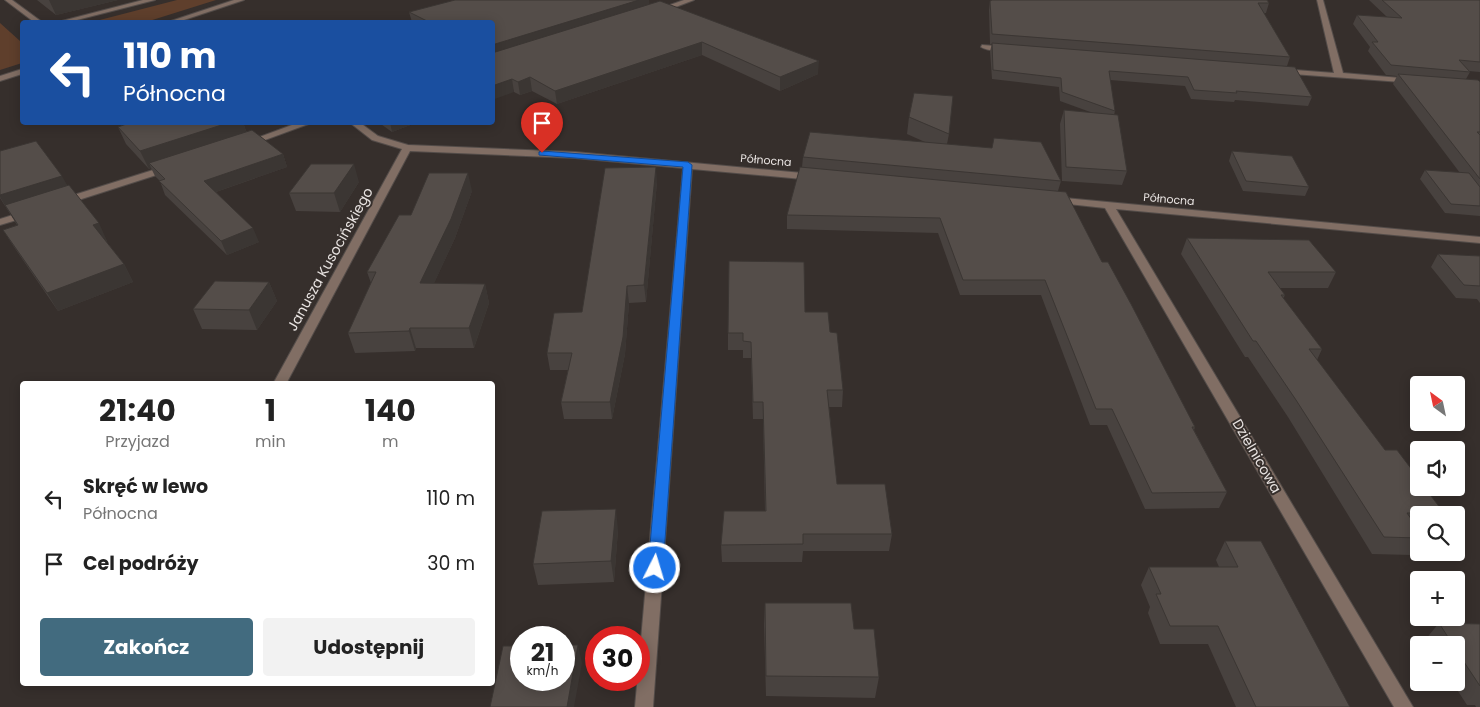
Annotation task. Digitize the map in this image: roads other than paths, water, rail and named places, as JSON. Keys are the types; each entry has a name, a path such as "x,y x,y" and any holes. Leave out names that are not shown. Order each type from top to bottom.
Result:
{"street":[{"path":"8,0 35,20"},
{"path":"70,20 152,0"},
{"path":"178,20 241,0"},
{"path":"646,14 691,0"},
{"path":"1320,0 1339,75"},
{"path":"985,47 1015,49"},
{"path":"1270,70 1424,82"},
{"path":"0,79 20,72"},
{"path":"237,146 301,125"},
{"name":"Północna","path":"357,125 375,138 407,148 576,155 825,178"},
{"name":"Janusza Kusocińskiego","path":"281,381 407,148"},
{"path":"54,205 182,164"},
{"path":"644,707 688,165"},
{"name":"Północna","path":"1043,199 1480,240"},
{"name":"Dzielnicowa","path":"1109,206 1404,707"},
{"path":"0,222 36,210"}]}
